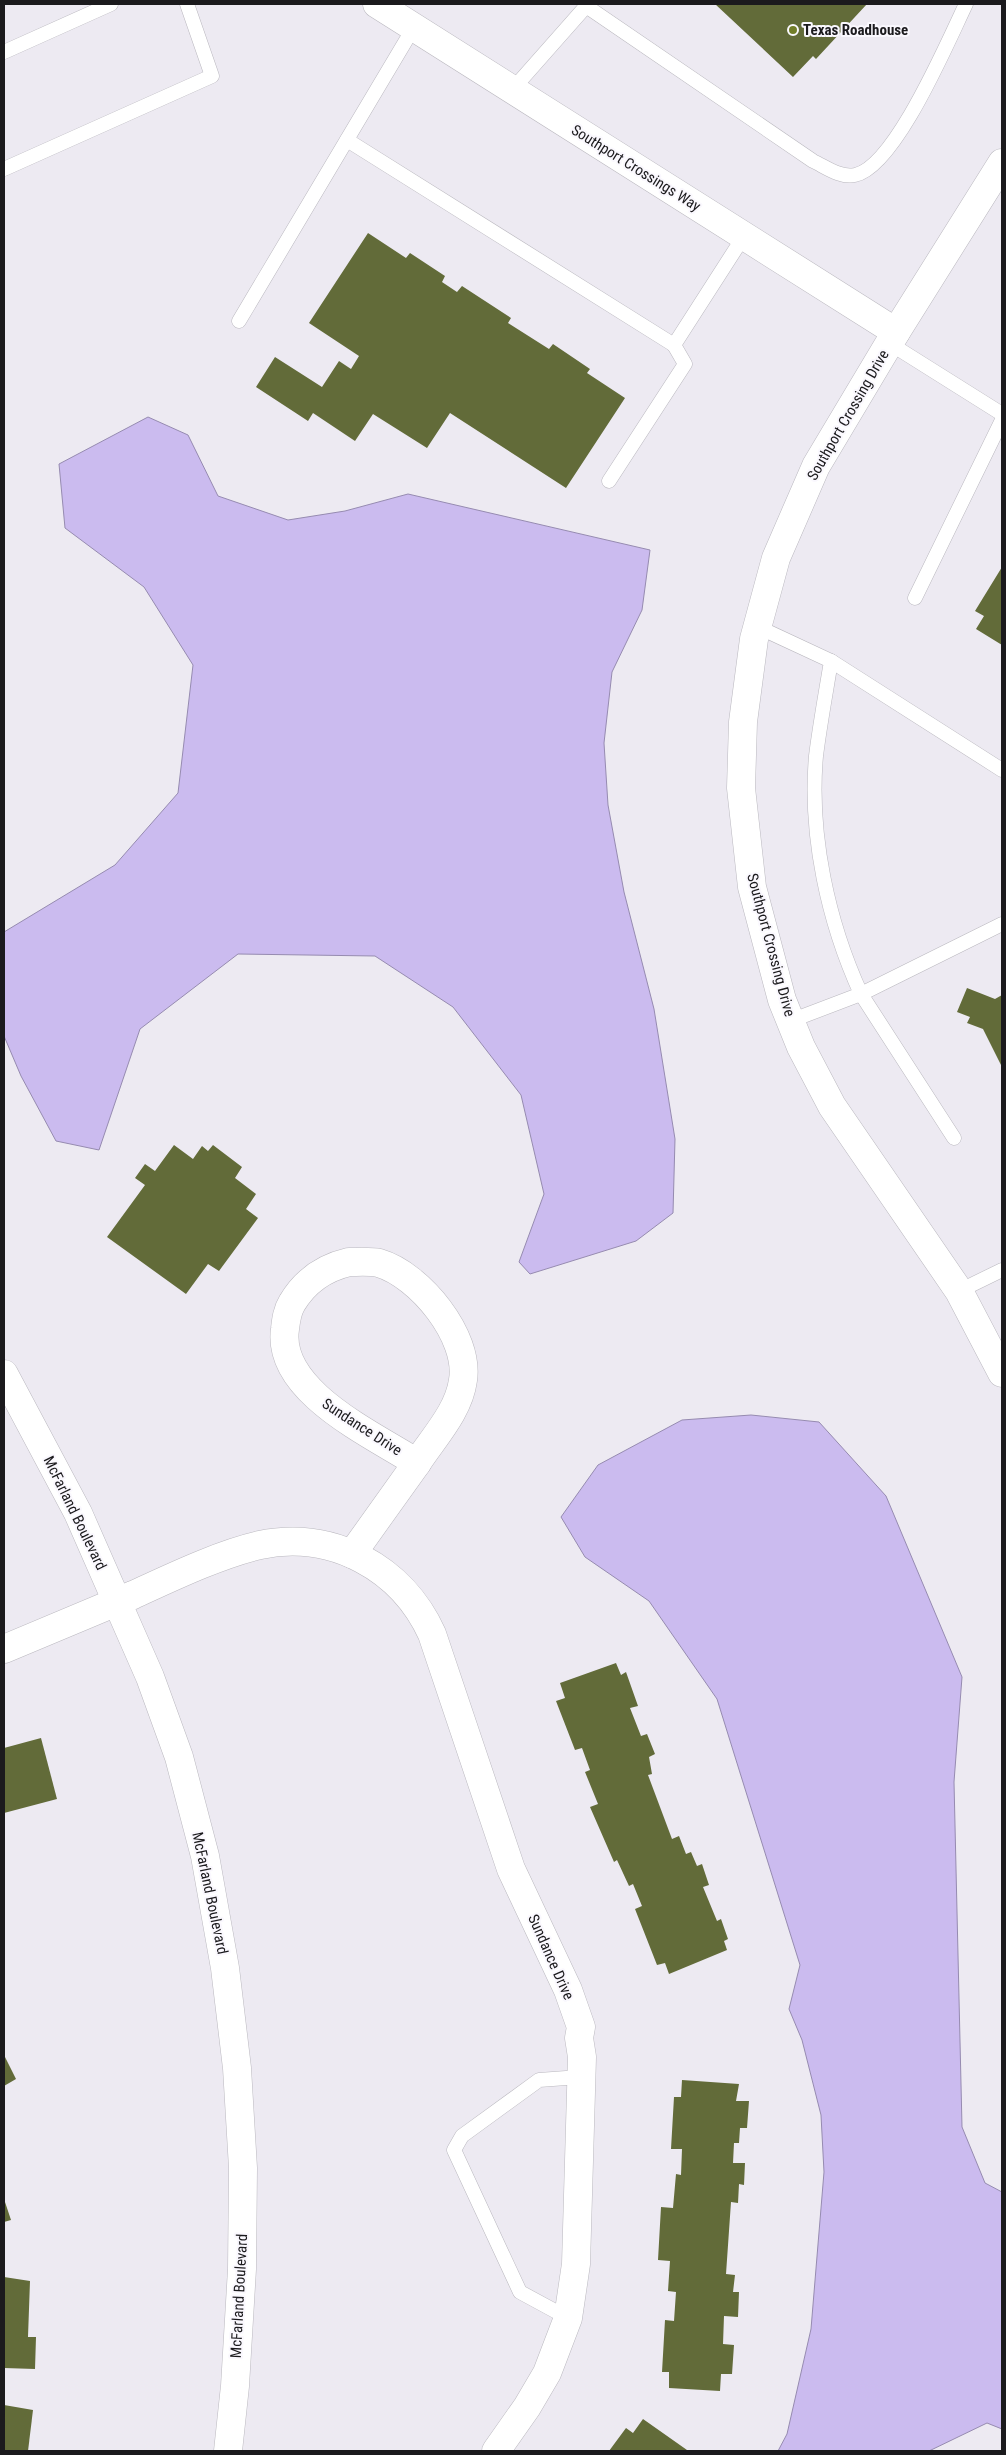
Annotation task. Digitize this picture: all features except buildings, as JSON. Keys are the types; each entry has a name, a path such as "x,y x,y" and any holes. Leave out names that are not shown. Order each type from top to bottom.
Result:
{"street":[{"name":"Southport Crossings Way","path":"377,4 744,236 893,337"},
{"name":"Southport Crossing Drive","path":"1002,163 893,337 816,466 776,558 758,626 742,722 741,788 752,887 782,1000 801,1046 832,1106 959,1291 1002,1373"},
{"name":"Sundance Drive","path":"352,1554 417,1463 456,1405 464,1378 464,1360 450,1324 439,1307 412,1283 379,1263 349,1262 335,1265 312,1278 299,1291 289,1307 283,1344 289,1363 305,1386 327,1407 417,1463"},
{"name":"McFarland Boulevard","path":"4,1374 78,1513 150,1677 179,1757 205,1856 225,1968 237,2068 243,2168 242,2269 235,2386 228,2451"},
{"name":"Sundance Drive","path":"4,1649 118,1602 179,1574 259,1546 287,1542 317,1543 352,1554 390,1575 413,1600 424,1617 432,1634 511,1869 568,1990 581,2027 579,2038 582,2057 576,2264 568,2318 547,2373 527,2407 496,2451"}],"lane":[{"path":"4,52 111,4"},
{"path":"4,169 212,76 187,4"},
{"path":"512,90 587,5 813,161 842,176 856,175 877,163 894,143 941,56 966,4"},
{"path":"239,321 414,27"},
{"path":"347,140 674,345 685,364 609,481"},
{"path":"674,345 744,236"},
{"path":"893,337 1002,414"},
{"path":"915,598 1002,420"},
{"path":"758,626 831,661 1002,770"},
{"path":"831,661 816,757 816,814 823,874 833,922 845,960 861,994 954,1138"},
{"path":"790,1021 861,994 1002,924"},
{"path":"959,1291 1002,1270"},
{"path":"568,2318 520,2292 454,2150 462,2136 540,2080 580,2077"}],"shaded area":[{"path":"148,417 188,435 218,496 288,520 345,511 408,494 650,550 642,610 612,672 604,743 608,805 624,892 654,1009 675,1139 673,1213 636,1241 530,1274 519,1262 544,1194 521,1095 453,1007 375,956 238,954 140,1029 99,1150 56,1141 21,1076 4,1036 4,932 115,865 178,793 193,665 144,587 65,528 59,464"},
{"path":"751,1415 819,1422 886,1496 962,1677 954,1782 962,2127 985,2183 1002,2192 1002,2429 987,2423 929,2451 778,2451 787,2434 811,2329 824,2172 821,2115 802,2040 789,2009 800,1965 717,1699 649,1601 585,1557 561,1517 598,1465 682,1420"}],"place":[{"name":"Texas Roadhouse","path":"793,30"}]}
